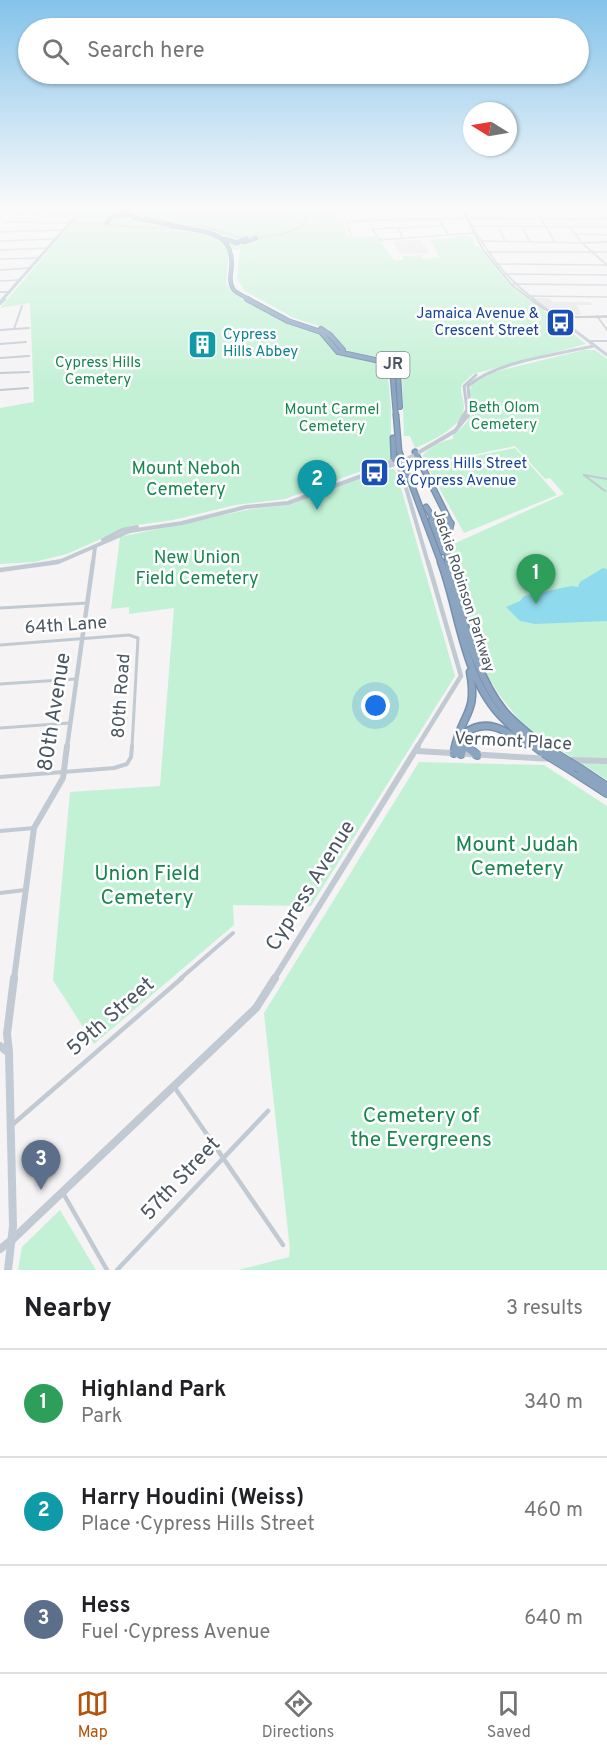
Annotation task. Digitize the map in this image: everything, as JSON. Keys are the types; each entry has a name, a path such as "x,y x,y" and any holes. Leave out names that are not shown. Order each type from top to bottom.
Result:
{"highway":[{"name":"Jackie Robinson Parkway","path":"231,266 230,280 233,289 283,316 321,332 333,348 341,353 387,364 393,371 399,451 440,556 475,676 489,701 510,726 607,786"},
{"name":"Jackie Robinson Parkway","path":"234,266 233,280 237,288 283,316 325,331 346,352 379,358 396,369 403,449 450,575 476,662 486,687 515,724 570,770 607,793"},
{"path":"394,392 397,461"},
{"path":"413,454 451,523 446,548 450,575"},
{"path":"426,507 438,526 445,528 451,523"},
{"path":"457,753 457,740 471,713 474,701 466,645"},
{"path":"457,753 462,738 473,727 492,726 547,751"},
{"path":"462,738 467,747 477,755"}],"main road":[{"path":"498,266 513,284 607,355"},
{"path":"0,303 30,268"},
{"path":"0,1046 9,1053 13,1239 8,1270"},
{"name":"Cypress Avenue","path":"0,1249 13,1239"}],"street":[{"path":"0,270 30,268"},
{"path":"504,274 607,275"},
{"path":"0,280 21,280"},
{"path":"513,284 607,285"},
{"path":"0,292 10,292"},
{"path":"528,296 607,297"},
{"path":"14,329 22,306"},
{"path":"597,316 607,330"},
{"path":"556,318 607,316"},
{"path":"0,330 29,328"},
{"path":"587,341 607,342"},
{"path":"0,344 26,342"},
{"path":"413,454 461,421 467,409 464,386 470,378 490,369 607,342"},
{"path":"0,568 44,565 95,547 130,531 182,523 246,507 278,505 297,499 397,461 446,437 465,422 471,408 468,386 475,378 492,371 594,346"},
{"path":"0,358 29,357"},
{"path":"0,373 29,372"},
{"path":"0,390 28,388"},
{"name":"Cypress Avenue","path":"13,1239 256,1008 417,751 461,676 397,461"},
{"path":"604,490 592,479 583,475 589,474 607,479"},
{"path":"0,568 32,565 72,555 130,528 168,523 245,505 297,499"},
{"name":"80th Avenue","path":"9,1053 7,1034 34,828 63,778 95,547"},
{"path":"0,609 88,603"},
{"name":"64th Lane","path":"0,645 134,636"},
{"name":"80th Road","path":"64,772 114,768 123,766 129,761 139,642 134,636"},
{"path":"0,684 78,679"},
{"path":"0,728 71,723"},
{"name":"Vermont Place","path":"417,751 607,761"},
{"path":"0,777 64,772"},
{"path":"0,831 34,828"},
{"path":"0,893 27,890"},
{"name":"59th Street","path":"10,1126 233,933"},
{"path":"174,1086 283,1245"},
{"name":"57th Street","path":"117,1270 268,1111"},
{"path":"63,1192 107,1270"}],"shaded area":[{"path":"535,298 549,298 552,302 591,302 592,305 577,305 581,315 575,315 563,308 549,309"}],"green space":[{"path":"36,266 228,266 226,283 244,300 256,307 310,327 325,338 337,355 374,362 387,368 391,408 391,460 285,499 235,505 173,520 130,526 67,554 34,562 0,564 0,408 34,402 30,303 0,308"},
{"path":"238,266 495,266 510,284 586,344 473,374 462,384 464,407 458,421 445,433 415,448 410,436 404,436 402,373 399,365 392,360 349,351 328,329 294,318 245,291 237,279"},
{"name":"Beth Olom Cemetery","path":"584,350 595,350 607,359 607,780 524,726 501,697 488,677 479,653 449,551 449,546 564,494 550,478 545,479 515,446 425,465 423,455 437,444 453,439 453,435 470,418 472,406 470,390 473,383 494,372"},
{"path":"515,448 557,495 464,533 427,466"},
{"path":"385,469 394,469 397,474 455,676 311,906 233,905 234,925 94,1044 53,980 70,792 160,786 174,608 129,614 129,607 111,609 120,537 252,509 289,505"},
{"name":"Cemetery of the Evergreens","path":"419,762 544,765 607,806 607,1270 238,1270 289,1257 290,1250 264,1013"},
{"path":"60,1210 96,1270 18,1270 22,1247"}],"water":[{"path":"603,568 607,569 607,621 535,624 520,621 506,607 520,601 524,596 571,586 578,587 580,582"}],"railway":[{"path":"496,266 512,285 542,308 561,317 607,317"}],"place":[{"name":"Jamaica Avenue & Crescent Street","path":"560,323"},
{"name":"Cypress Hills Abbey","path":"202,344"},
{"name":"Cypress Hills Street & Cypress Avenue","path":"375,473"},
{"name":"Harry Houdini (Weiss)","path":"317,510"},
{"name":"Highland Park","path":"536,604"},
{"name":"Hess","path":"41,1190"}],"park label":[{"name":"Cypress Hills Cemetery","path":"98,372"},
{"name":"Mount Carmel Cemetery","path":"332,418"},
{"name":"Mount Neboh Cemetery","path":"186,479"},
{"name":"New Union Field Cemetery","path":"197,568"},
{"name":"Mount Judah Cemetery","path":"517,857"},
{"name":"Union Field Cemetery","path":"147,886"}]}
